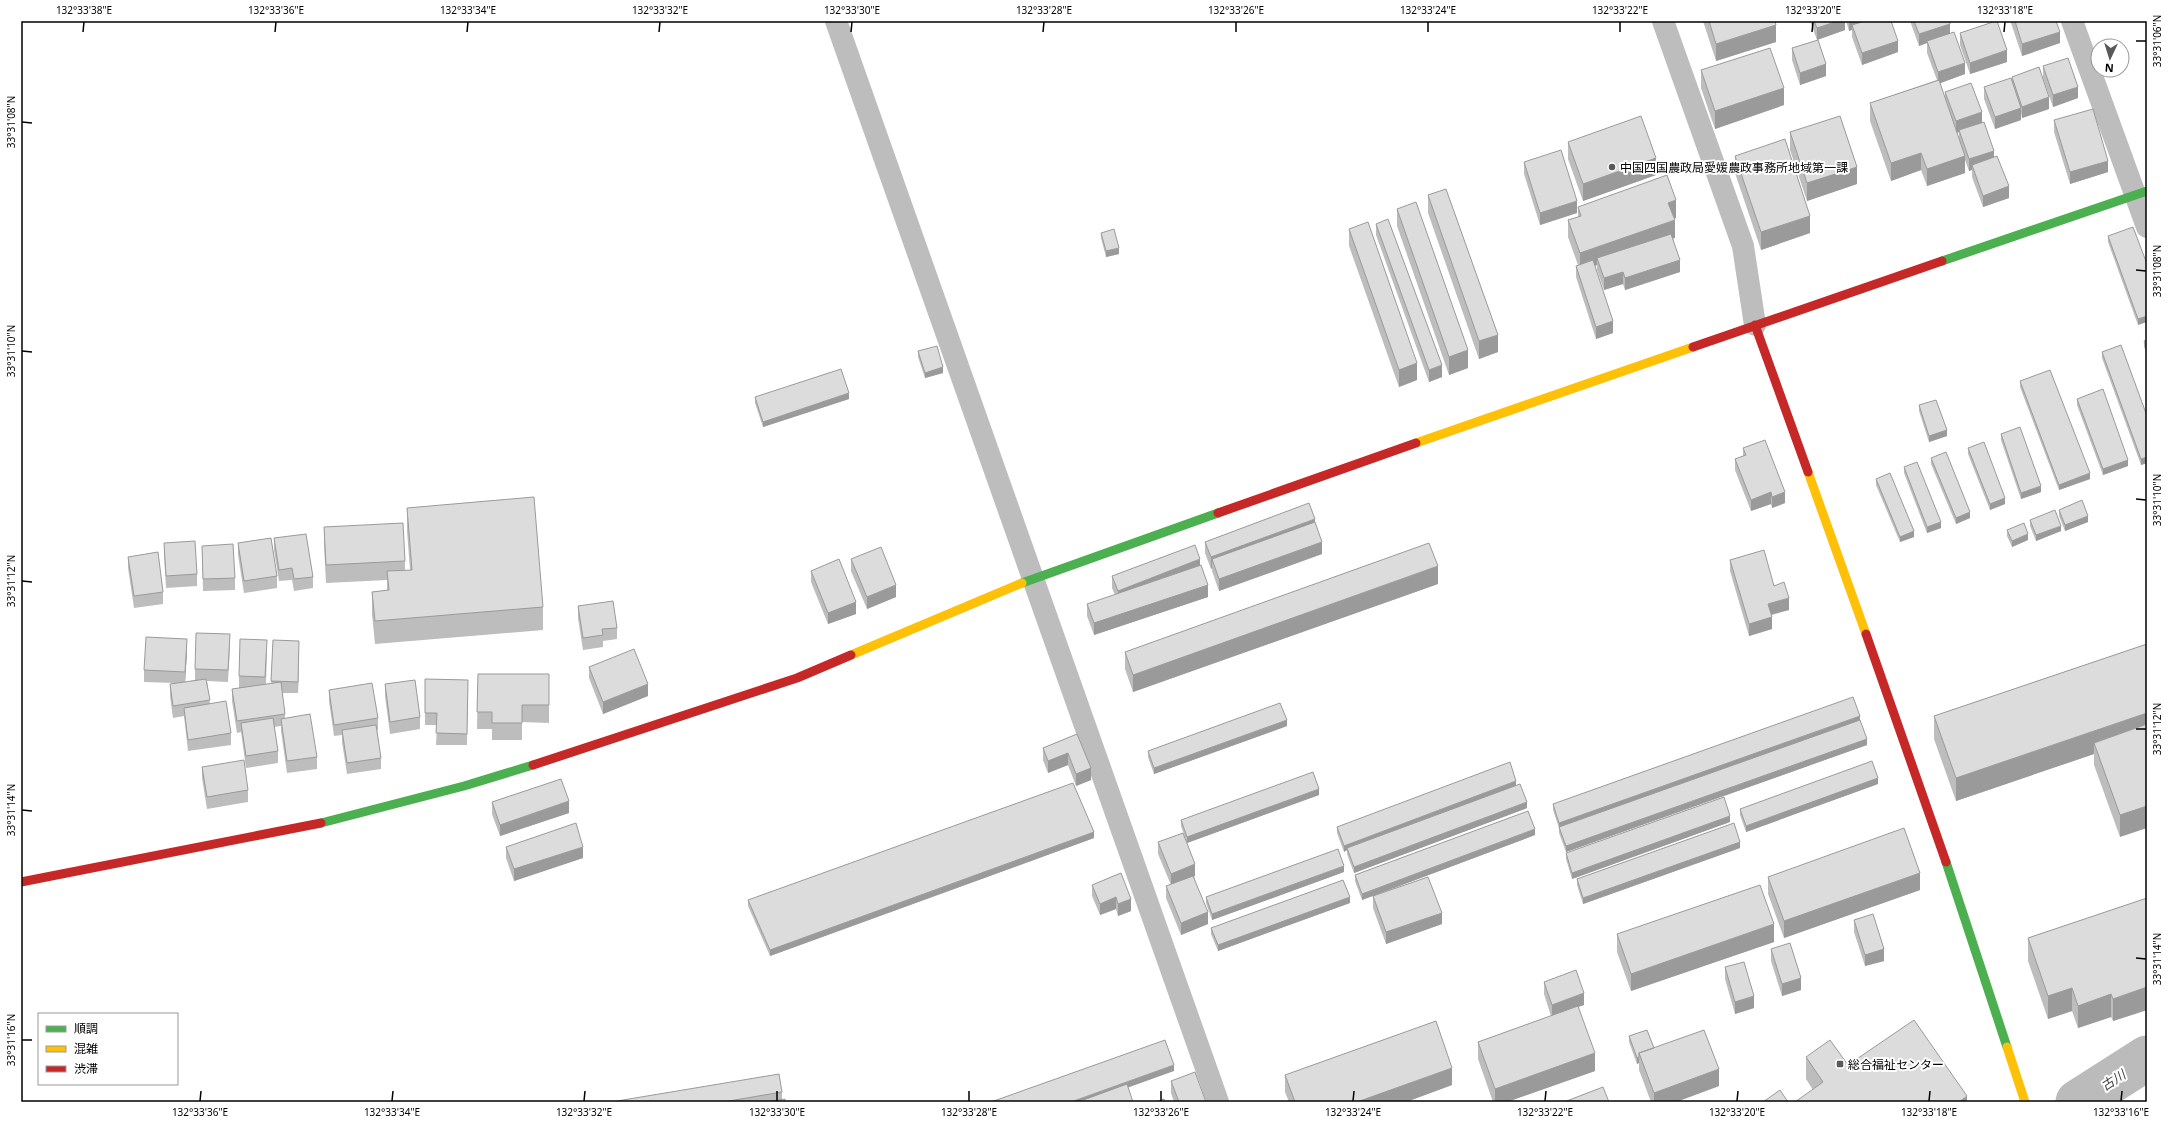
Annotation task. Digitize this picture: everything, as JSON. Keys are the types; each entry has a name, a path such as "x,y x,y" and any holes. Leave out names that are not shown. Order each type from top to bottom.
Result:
{"street":[{"path":"836,21 1218,1102"},
{"path":"1664,21 1744,246 1754,326 1920,783 2025,1102"},
{"path":"2072,21 2141,193 2147,227"},
{"path":"21,882 336,820 464,786 592,747 797,678 1033,578 1754,326 2141,193"}],"building":[{"path":"1709,21 1775,21 1776,25 1716,44"},
{"path":"1814,21 1838,21 1817,28"},
{"path":"1865,21 1891,21 1898,41 1862,53 1852,25"},
{"path":"1914,21 1950,21 1950,24 1919,34"},
{"path":"1996,21 2007,50 1970,63 1960,33"},
{"path":"2015,21 2056,21 2060,32 2022,44"},
{"path":"1954,32 1965,63 1938,72 1927,41"},
{"path":"1818,40 1826,64 1800,73 1792,48"},
{"path":"1770,48 1784,88 1715,111 1701,70"},
{"path":"2068,58 2078,87 2053,95 2043,66"},
{"path":"2039,67 2049,97 2022,107 2012,77"},
{"path":"2011,78 2021,108 1995,117 1984,87"},
{"path":"1939,80 1965,156 1927,169 1921,153 1891,163 1870,103"},
{"path":"1971,83 1982,112 1956,121 1945,92"},
{"path":"2093,109 2108,161 2070,172 2054,120"},
{"path":"1641,116 1656,158 1583,184 1568,142"},
{"path":"1840,116 1857,167 1807,183 1790,132"},
{"path":"1984,122 1994,151 1969,159 1959,130"},
{"path":"1785,139 1810,216 1761,232 1735,156"},
{"path":"1561,150 1577,201 1540,213 1524,162"},
{"path":"1997,156 2009,186 1983,196 1972,165"},
{"path":"1667,175 1676,200 1668,203 1675,220 1580,253 1568,220 1581,216 1578,207"},
{"path":"1446,189 1498,335 1479,341 1428,195"},
{"path":"1416,202 1468,350 1449,357 1397,209"},
{"path":"1388,219 1442,365 1429,370 1376,224"},
{"path":"1368,222 1417,363 1399,370 1349,229"},
{"path":"2133,227 2147,264 2147,316 2138,319 2108,236"},
{"path":"1114,229 1119,248 1106,251 1101,233"},
{"path":"1671,234 1680,260 1625,278 1623,272 1604,278 1597,258"},
{"path":"1593,260 1613,321 1596,327 1576,266"},
{"path":"2147,340 2147,348 2144,341"},
{"path":"2121,345 2147,416 2147,457 2141,459 2102,352"},
{"path":"937,346 943,367 925,373 918,351"},
{"path":"841,369 849,393 763,422 755,397"},
{"path":"2050,370 2090,473 2059,485 2020,381"},
{"path":"2103,389 2128,460 2103,469 2077,399"},
{"path":"1936,400 1947,430 1929,436 1919,405"},
{"path":"2020,427 2041,486 2021,493 2001,434"},
{"path":"1765,440 1785,492 1772,497 1771,492 1751,500 1735,459 1746,455 1743,448"},
{"path":"1984,442 2005,498 1990,504 1968,448"},
{"path":"1946,452 1970,512 1956,518 1931,458"},
{"path":"1917,462 1941,522 1927,527 1904,467"},
{"path":"1890,473 1914,531 1900,537 1876,479"},
{"path":"534,497 543,607 375,621 372,592 389,590 387,571 412,570 407,508"},
{"path":"2082,500 2088,516 2065,525 2059,510"},
{"path":"1309,503 1315,519 1211,557 1205,542"},
{"path":"2055,510 2061,526 2036,535 2030,520"},
{"path":"1315,522 1322,542 1219,579 1212,559"},
{"path":"403,523 405,561 326,565 324,527"},
{"path":"2024,523 2028,534 2012,541 2007,530"},
{"path":"306,534 313,577 294,579 292,568 279,570 274,538"},
{"path":"271,538 277,576 244,581 238,543"},
{"path":"195,541 197,574 166,576 164,543"},
{"path":"1429,543 1438,566 1133,675 1125,652"},
{"path":"233,544 235,578 203,579 202,546"},
{"path":"1195,545 1200,559 1118,591 1112,576"},
{"path":"881,547 896,585 867,597 851,559"},
{"path":"1764,550 1774,586 1784,582 1789,598 1768,604 1772,617 1749,624 1730,560"},
{"path":"158,552 163,592 134,596 128,557"},
{"path":"839,559 856,602 828,613 811,571"},
{"path":"1201,565 1208,585 1094,623 1087,604"},
{"path":"613,601 617,628 602,629 603,635 583,638 578,606"},
{"path":"196,633 230,634 228,670 195,669"},
{"path":"146,637 187,639 185,672 144,670"},
{"path":"240,639 267,640 265,677 239,676"},
{"path":"273,640 299,641 298,682 271,681"},
{"path":"2147,644 2147,713 1956,778 1934,716"},
{"path":"634,649 648,684 603,702 589,667"},
{"path":"478,674 549,674 549,705 522,705 522,723 492,723 492,712 477,712"},
{"path":"206,679 210,700 173,706 170,684"},
{"path":"425,679 468,680 467,734 436,733 437,713 425,713"},
{"path":"415,680 420,717 390,722 385,684"},
{"path":"281,682 285,714 237,721 232,689"},
{"path":"372,683 378,718 334,725 329,690"},
{"path":"1853,697 1860,716 1559,823 1553,804"},
{"path":"226,701 231,733 188,740 184,708"},
{"path":"1280,703 1287,720 1154,768 1148,751"},
{"path":"310,714 317,757 287,761 281,719"},
{"path":"273,718 278,751 246,756 241,723"},
{"path":"1860,720 1867,739 1566,846 1559,827"},
{"path":"2147,724 2147,806 2120,815 2094,743"},
{"path":"376,725 381,758 347,763 342,730"},
{"path":"1077,734 1091,768 1076,774 1068,753 1048,761 1043,748"},
{"path":"244,760 248,790 207,797 202,767"},
{"path":"1872,761 1878,778 1746,826 1740,809"},
{"path":"1510,762 1516,781 1344,846 1337,827"},
{"path":"1313,772 1319,789 1187,837 1181,820"},
{"path":"561,779 569,801 500,825 492,802"},
{"path":"1073,783 1094,832 770,950 748,900"},
{"path":"1520,784 1527,802 1354,867 1347,848"},
{"path":"1724,797 1730,816 1572,873 1566,853"},
{"path":"1528,811 1535,829 1362,894 1355,875"},
{"path":"576,823 583,847 514,869 506,847"},
{"path":"1734,823 1740,842 1583,898 1577,879"},
{"path":"1904,828 1920,873 1784,921 1768,877"},
{"path":"1183,833 1195,864 1171,874 1158,842"},
{"path":"1338,849 1344,866 1212,914 1206,897"},
{"path":"1121,873 1131,899 1118,904 1116,897 1100,904 1092,885"},
{"path":"1193,876 1208,912 1181,923 1166,886"},
{"path":"1428,877 1442,913 1386,932 1373,896"},
{"path":"1343,880 1350,897 1218,945 1211,928"},
{"path":"1760,885 1774,924 1631,974 1617,934"},
{"path":"2147,898 2147,987 2113,999 2111,994 2078,1006 2072,988 2048,996 2028,938"},
{"path":"1873,914 1884,949 1865,955 1854,920"},
{"path":"1790,943 1801,978 1782,984 1771,949"},
{"path":"1744,962 1754,996 1735,1002 1725,967"},
{"path":"1576,970 1584,993 1552,1005 1544,982"},
{"path":"1578,1006 1595,1053 1495,1089 1478,1042"},
{"path":"1914,1020 1967,1096 1959,1102 1795,1102 1823,1082 1806,1057 1830,1040 1848,1065"},
{"path":"1436,1021 1452,1068 1357,1102 1295,1102 1285,1075"},
{"path":"1647,1030 1654,1048 1639,1053 1639,1057 1637,1058 1629,1036"},
{"path":"1704,1030 1719,1069 1654,1093 1639,1053"},
{"path":"1165,1040 1174,1065 1071,1102 991,1102"},
{"path":"1195,1072 1206,1102 1179,1102 1171,1081"},
{"path":"779,1074 782,1092 723,1102 617,1102 617,1101"},
{"path":"1127,1084 1133,1102 1078,1102"},
{"path":"1603,1087 1609,1102 1564,1102"},
{"path":"1780,1090 1788,1102 1763,1102"},
{"path":"785,1099 785,1102 766,1102"},
{"path":"1164,1099 1165,1102 1155,1102"}],"waterway":[{"name":"古川","path":"2078,1102 2147,1058"}],"traffic: fast":[{"path":"1942,261 2147,191"},
{"path":"1022,583 1218,513"},
{"path":"321,823 464,786 533,765"},
{"path":"1946,862 2007,1047"}],"traffic: slow":[{"path":"1416,443 1693,347"},
{"path":"1808,472 1866,634"},
{"path":"851,655 1022,583"},
{"path":"2007,1047 2025,1102"}],"traffic: jam":[{"path":"1693,347 1942,261"},
{"path":"1755,325 1808,472"},
{"path":"1218,513 1416,443"},
{"path":"1866,634 1946,862"},
{"path":"533,765 797,678 851,655"},
{"path":"21,882 321,823"}],"place":[{"name":"中国四国農政局愛媛農政事務所地域第一課","path":"1612,167"},
{"name":"総合福祉センター","path":"1840,1064"}]}
